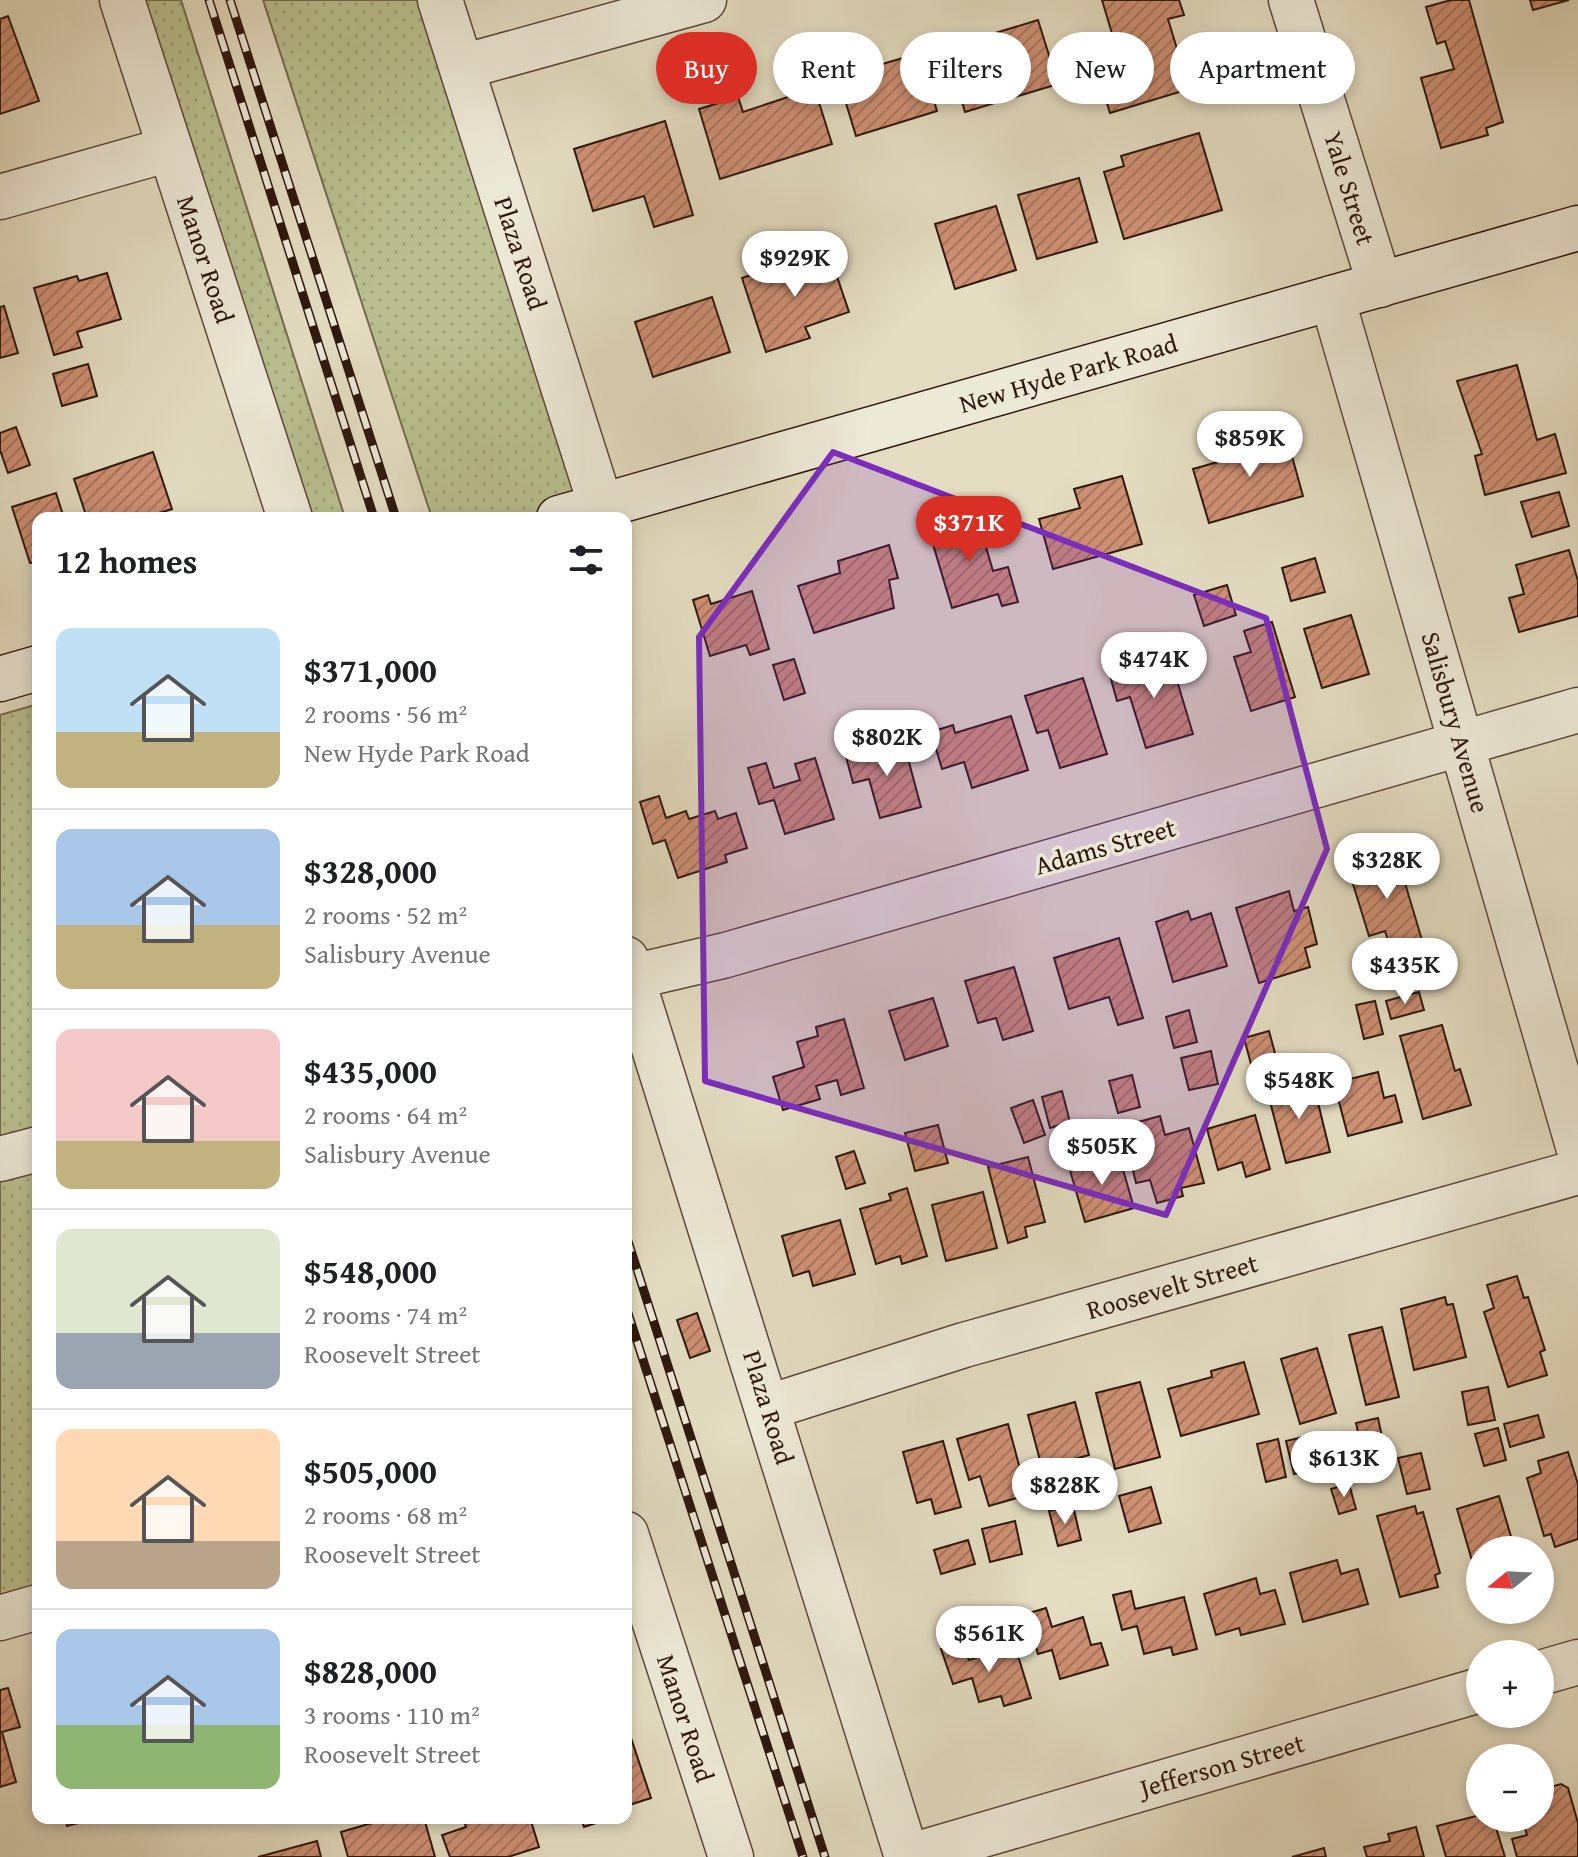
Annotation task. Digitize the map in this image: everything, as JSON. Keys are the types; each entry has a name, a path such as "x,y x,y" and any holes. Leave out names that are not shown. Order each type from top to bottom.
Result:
{"street":[{"name":"Manor Road","path":"122,0 288,512"},
{"name":"Plaza Road","path":"440,0 601,506"},
{"path":"462,67 704,0"},
{"name":"Yale Street","path":"1291,0 1380,285"},
{"path":"0,197 170,149"},
{"name":"New Hyde Park Road","path":"580,512 1578,228"},
{"name":"Salisbury Avenue","path":"1332,298 1578,1146"},
{"path":"0,679 32,670"},
{"name":"Adams Street","path":"632,968 726,955 1578,710"},
{"name":"Plaza Road","path":"632,977 769,1407 907,1857 963,1840"},
{"path":"0,1159 32,1151"},
{"name":"Roosevelt Street","path":"769,1407 964,1345 1578,1172"},
{"name":"Manor Road","path":"632,1552 731,1857"},
{"path":"0,1618 32,1609"},
{"path":"1554,1669 1578,1662"},
{"name":"Jefferson Street","path":"963,1840 1466,1694"}],"highlighted area":[{"path":"833,452 1266,618 1327,849 1166,1215 705,1081 699,637"}],"green space":[{"path":"129,0 181,0 343,512 294,512"},
{"path":"263,0 436,0 602,497 551,512 430,512"},
{"path":"32,706 32,1596 0,1605 0,715"}],"building":[{"path":"1102,0 1179,0 1184,15 1168,19 1172,32 1170,95 1154,100 1154,32 1112,32"},
{"path":"1451,0 1469,0 1503,122 1486,128 1488,135 1441,148 1421,78 1454,69 1445,41 1437,44 1426,7"},
{"path":"1530,0 1569,0 1533,10"},
{"path":"8,16 39,101 0,114 0,19"},
{"path":"1038,20 1047,49 1047,87 1031,92 1031,32 999,32"},
{"path":"900,59 900,104 935,104 937,111 856,136 846,104 884,104 884,64"},
{"path":"773,102 819,104 832,144 720,179 699,109 715,104 740,104 743,112"},
{"path":"963,104 992,104 965,112"},
{"path":"1107,104 1140,104 1110,113"},
{"path":"665,121 693,215 654,227 644,196 593,211 574,149"},
{"path":"1199,133 1222,210 1124,239 1104,172 1124,166 1121,156"},
{"path":"1079,178 1097,242 1037,259 1018,195"},
{"path":"996,206 1016,270 955,289 935,224"},
{"path":"828,250 849,312 805,327 810,338 766,352 742,278"},
{"path":"107,273 121,319 77,332 82,347 54,355 34,288 77,276 79,281"},
{"path":"712,297 730,352 653,377 635,322"},
{"path":"4,306 18,353 0,358 0,307"},
{"path":"88,364 97,396 62,406 53,374"},
{"path":"1517,365 1537,440 1555,434 1566,473 1485,495 1475,456 1482,454 1457,381"},
{"path":"16,427 30,465 8,473 0,450 0,433"},
{"path":"1285,431 1303,496 1209,523 1193,469 1239,456 1235,445"},
{"path":"153,452 172,509 163,512 85,512 74,479"},
{"path":"1122,476 1142,544 1053,569 1039,519 1080,508 1074,489"},
{"path":"1559,492 1569,526 1532,537 1521,502"},
{"path":"56,493 62,512 32,512 32,562 30,563 12,507"},
{"path":"954,516 955,523 977,516 993,571 1008,567 1018,602 1002,606 998,594 952,608 929,531 941,528 939,521"},
{"path":"889,545 898,578 889,580 894,608 814,633 798,586 840,573 838,561"},
{"path":"1569,550 1578,581 1578,616 1519,632 1509,598 1524,594 1516,565"},
{"path":"1315,558 1325,592 1291,601 1282,568"},
{"path":"1227,585 1236,615 1204,626 1194,595"},
{"path":"752,591 769,649 750,655 746,645 710,656 693,600 708,595 711,604"},
{"path":"1351,615 1369,674 1322,688 1304,629"},
{"path":"1272,622 1295,697 1251,711 1234,657 1251,652 1244,631"},
{"path":"1169,654 1193,734 1146,748 1130,697 1117,701 1109,672"},
{"path":"794,659 805,693 784,700 773,665"},
{"path":"1083,678 1107,754 1060,768 1048,730 1037,733 1025,696"},
{"path":"1011,716 1028,770 972,788 964,762 942,769 931,732 953,725 955,733"},
{"path":"903,740 921,807 880,818 869,779 853,783 845,753 864,748 867,760 885,755 882,746"},
{"path":"815,758 834,819 785,834 774,800 759,804 748,768 766,763 774,788 800,780 795,764"},
{"path":"659,796 666,818 686,811 689,819 715,811 718,819 736,813 747,848 725,855 727,862 678,878 665,840 653,844 640,802"},
{"path":"1404,854 1412,881 1405,883 1422,940 1391,950 1385,931 1369,936 1349,871"},
{"path":"1289,891 1294,911 1308,907 1317,944 1305,948 1310,967 1259,983 1236,908"},
{"path":"1188,911 1191,920 1211,913 1227,966 1173,982 1156,922"},
{"path":"1119,938 1143,1018 1118,1025 1109,997 1069,1009 1054,958"},
{"path":"1014,967 1033,1031 1003,1040 996,1018 978,1023 965,981"},
{"path":"1419,992 1424,1010 1391,1019 1386,1001"},
{"path":"933,998 948,1046 905,1060 889,1011"},
{"path":"1375,1001 1383,1034 1364,1039 1356,1005"},
{"path":"1189,1010 1197,1042 1174,1048 1166,1017"},
{"path":"844,1019 864,1088 841,1095 837,1080 816,1086 820,1099 783,1110 773,1077 804,1067 797,1042 818,1036 816,1027"},
{"path":"1442,1025 1455,1071 1460,1069 1471,1105 1423,1119 1400,1036"},
{"path":"1269,1031 1276,1057 1251,1064 1244,1038"},
{"path":"1211,1051 1218,1084 1189,1090 1181,1058"},
{"path":"1378,1072 1384,1098 1395,1095 1402,1122 1348,1136 1334,1083"},
{"path":"1132,1075 1140,1107 1118,1113 1109,1081"},
{"path":"1312,1078 1330,1152 1286,1163 1267,1090"},
{"path":"1062,1091 1070,1122 1050,1128 1042,1097"},
{"path":"1033,1100 1045,1135 1024,1143 1011,1108"},
{"path":"1255,1115 1270,1169 1246,1177 1242,1162 1218,1170 1207,1129"},
{"path":"1160,1116 1165,1135 1189,1128 1204,1183 1181,1188 1183,1196 1157,1203 1150,1180 1136,1183 1125,1137 1141,1133 1138,1122"},
{"path":"938,1125 948,1163 915,1171 905,1133"},
{"path":"854,1151 865,1183 846,1189 836,1157"},
{"path":"1118,1152 1134,1208 1085,1222 1069,1167"},
{"path":"1028,1157 1045,1222 1025,1227 1027,1237 1008,1243 988,1167"},
{"path":"907,1188 927,1256 902,1264 900,1256 876,1264 860,1209 891,1200 889,1194"},
{"path":"983,1192 997,1248 946,1261 932,1205"},
{"path":"840,1220 855,1274 813,1286 809,1271 793,1276 782,1236"},
{"path":"1517,1276 1524,1298 1528,1297 1545,1350 1540,1352 1547,1375 1508,1387 1484,1312 1494,1308 1487,1285"},
{"path":"1445,1297 1447,1305 1453,1304 1466,1357 1414,1370 1401,1309"},
{"path":"697,1313 710,1351 690,1358 677,1320"},
{"path":"1382,1327 1399,1397 1366,1405 1349,1335"},
{"path":"1317,1348 1336,1413 1300,1424 1281,1359"},
{"path":"1244,1362 1259,1414 1181,1436 1168,1389 1212,1377 1211,1371"},
{"path":"1140,1382 1160,1457 1115,1469 1096,1393"},
{"path":"1488,1387 1495,1420 1468,1425 1462,1392"},
{"path":"1075,1402 1089,1455 1042,1468 1028,1415"},
{"path":"1538,1415 1544,1437 1510,1447 1504,1424"},
{"path":"1378,1418 1385,1451 1363,1456 1356,1423"},
{"path":"1008,1424 1027,1495 989,1506 980,1476 969,1480 957,1439"},
{"path":"1498,1428 1506,1460 1484,1466 1475,1434"},
{"path":"1308,1436 1316,1469 1294,1474 1286,1441"},
{"path":"1278,1439 1286,1477 1266,1482 1257,1444"},
{"path":"943,1441 961,1507 935,1514 931,1499 917,1503 903,1452"},
{"path":"1568,1452 1578,1484 1578,1539 1555,1547 1554,1536 1544,1536 1527,1478 1541,1473 1538,1461"},
{"path":"1421,1453 1430,1489 1407,1494 1398,1458"},
{"path":"1349,1484 1356,1509 1339,1514 1331,1489"},
{"path":"1151,1487 1161,1523 1129,1532 1119,1496"},
{"path":"1499,1496 1511,1536 1466,1536 1466,1540 1457,1509"},
{"path":"1073,1506 1081,1540 1058,1546 1049,1511"},
{"path":"1415,1506 1417,1514 1423,1512 1440,1573 1435,1575 1438,1587 1400,1597 1377,1516"},
{"path":"1015,1521 1022,1554 990,1562 982,1529"},
{"path":"968,1540 975,1564 941,1574 934,1550"},
{"path":"1337,1560 1341,1574 1358,1569 1368,1604 1303,1622 1290,1573"},
{"path":"1256,1578 1260,1594 1275,1590 1285,1624 1241,1635 1239,1628 1216,1635 1204,1594"},
{"path":"1131,1591 1135,1609 1184,1597 1197,1649 1173,1655 1171,1647 1144,1654 1137,1626 1122,1630 1113,1595"},
{"path":"1046,1608 1052,1627 1083,1617 1091,1645 1101,1643 1108,1665 1060,1679 1052,1650 1038,1654 1026,1614"},
{"path":"963,1643 969,1660 1015,1646 1031,1698 1004,1706 1001,1696 979,1702 972,1678 953,1684 941,1649"},
{"path":"8,1688 20,1727 2,1732 16,1782 0,1787 0,1690"},
{"path":"632,1741 651,1798 632,1804"},
{"path":"1561,1784 1568,1788 1578,1823 1578,1857 1517,1857 1512,1839 1527,1835 1526,1832 1554,1832 1554,1786"},
{"path":"1466,1819 1466,1832 1497,1832 1505,1857 1446,1857 1437,1826"},
{"path":"368,1824 426,1824 435,1857 348,1857 341,1832"},
{"path":"465,1824 532,1824 539,1847 508,1857 450,1857 442,1835 466,1827"},
{"path":"1416,1827 1424,1857 1367,1857 1364,1847 1390,1841 1388,1834"},
{"path":"317,1841 321,1857 258,1857"},
{"path":"1324,1848 1326,1857 1292,1857"}],"railway":[{"path":"209,0 372,512"},
{"path":"230,0 394,512"},
{"path":"632,1254 825,1857"},
{"path":"632,1326 803,1857"}]}
